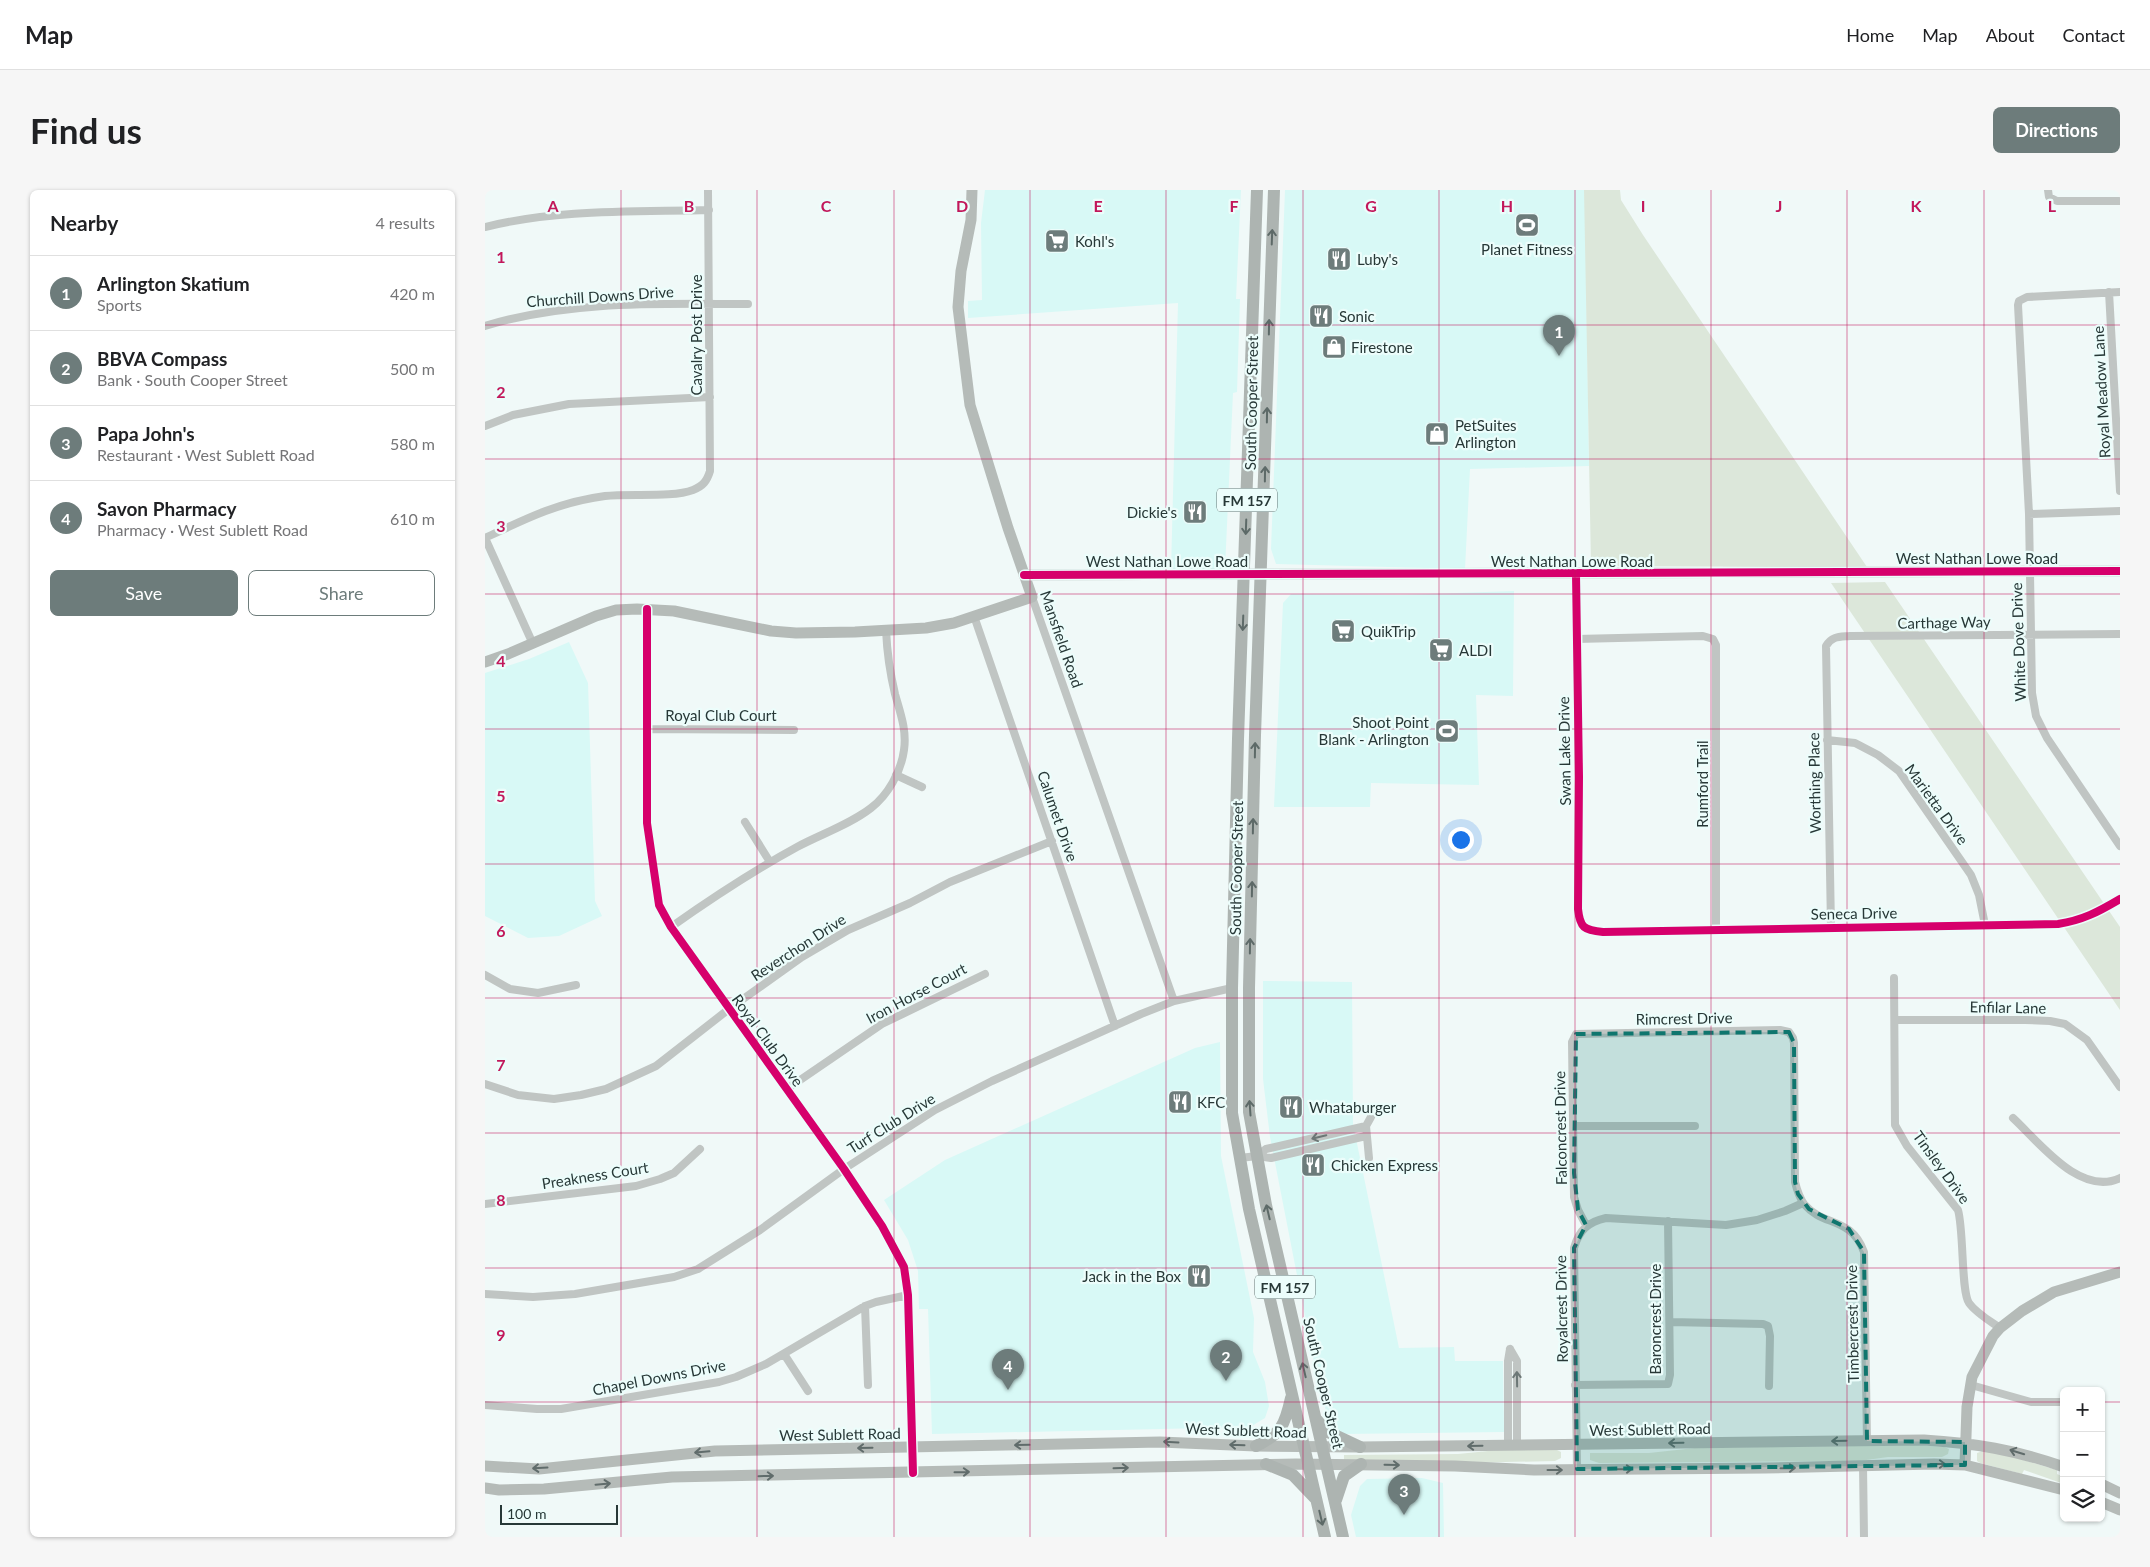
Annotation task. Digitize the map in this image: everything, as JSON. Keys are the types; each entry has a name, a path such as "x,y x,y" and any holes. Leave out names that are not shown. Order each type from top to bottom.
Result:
{"main road":[{"name":"Mansfield Road","path":"972,190 971,220 961,271 958,307 963,358 970,405 1008,528 1032,597"},
{"name":"South Cooper Street","path":"1257,190 1237,798 1232,988 1232,1113 1249,1209 1325,1537"},
{"name":"South Cooper Street","path":"1274,190 1254,798 1249,1112 1266,1205 1343,1537"},
{"name":"West Nathan Lowe Road","path":"1024,575 2120,571"},
{"path":"485,662 533,644 596,616 616,610 647,609 674,611 795,633 926,628 974,616 1032,597"},
{"path":"1237,798 1254,798"},
{"path":"1965,1465 1967,1407 1971,1385 1980,1358 1993,1336 2000,1328 2039,1299 2054,1292 2120,1272"},
{"path":"1256,1446 1271,1439 1287,1419 1292,1393"},
{"path":"1315,1418 1326,1430 1360,1447"},
{"name":"West Sublett Road","path":"485,1466 539,1469 715,1451 1160,1442 1256,1446 1360,1447 1867,1441 1965,1442 2009,1450 2060,1467"},
{"path":"485,1488 499,1490 543,1489 672,1477 1267,1464 1361,1464 1577,1470 1965,1465 2060,1489"},
{"path":"1267,1464 1293,1476 1317,1499"},
{"path":"1335,1502 1344,1476 1361,1464"},
{"path":"2105,1486 2120,1493"},
{"path":"2105,1504 2120,1510"}],"street":[{"name":"Cavalry Post Drive","path":"485,538 549,508 603,496 682,493 702,485 707,479 710,471 708,190"},
{"path":"2048,194 2057,202 2120,201"},
{"path":"485,227 529,218 564,215 709,210"},
{"path":"2109,292 2120,292"},
{"name":"White Dove Drive","path":"2109,292 2027,297 2019,301 2018,305 2029,514 2032,693 2037,716 2047,738 2120,846"},
{"name":"Royal Meadow Lane","path":"2109,292 2120,491"},
{"name":"Churchill Downs Drive","path":"485,326 512,318 563,310 638,304 748,304"},
{"path":"485,426 513,415 569,404 710,397"},
{"path":"2029,514 2120,511"},
{"path":"485,538 533,644"},
{"name":"Swan Lake Drive","path":"1576,574 1579,777 1578,909 1579,920 1583,927"},
{"name":"Mansfield Road","path":"1032,597 1174,1001"},
{"name":"Royal Club Drive","path":"647,609 647,823 659,905 671,927 844,1169 882,1226 904,1267 908,1295 913,1473"},
{"name":"Calumet Drive","path":"974,616 1115,1026"},
{"path":"671,927 729,886 871,808 887,792 896,775 905,749 905,732 887,656 885,630"},
{"name":"Carthage Way","path":"1830,640 1836,637 1850,636 2120,634"},
{"name":"Rumford Trail","path":"1577,639 1703,636 1713,639 1716,645 1716,930"},
{"name":"Worthing Place","path":"1830,640 1826,646 1831,927"},
{"name":"Royal Club Court","path":"647,729 794,730"},
{"name":"Marietta Drive","path":"1827,740 1855,743 1878,755 1899,771 1971,875 1979,895 1985,925"},
{"path":"896,775 922,787"},
{"path":"745,822 770,862"},
{"name":"Reverchon Drive","path":"485,1084 518,1095 537,1098 581,1095 606,1088 656,1066 729,1009 802,956 848,930 909,903 950,882 1052,841"},
{"name":"Seneca Drive","path":"1583,927 1591,931 1603,932 2058,924 2076,921 2096,914 2120,898"},
{"name":"Iron Horse Court","path":"787,1089 883,1024 985,974"},
{"path":"485,975 510,989 538,993 576,985"},
{"name":"Tinsley Drive","path":"1894,978 1895,1126 1907,1146 1958,1210 1961,1222 1965,1296 1972,1307 2000,1328"},
{"name":"Turf Club Drive","path":"485,1294 533,1297 575,1294 674,1278 698,1269 761,1230 844,1169 935,1110 991,1081 1174,1001 1232,988"},
{"name":"Enfilar Lane","path":"1895,1020 2050,1020 2065,1024 2087,1040 2120,1087"},
{"name":"Rimcrest Drive","path":"1580,1032 1779,1030 1789,1032 1794,1043 1795,1182 1803,1202"},
{"name":"Falconcrest Drive","path":"1580,1032 1575,1034 1573,1042 1574,1196 1586,1226"},
{"path":"1369,1158 1366,1126 1371,1117"},
{"path":"2013,1118 2067,1169 2092,1181 2112,1182 2120,1178"},
{"path":"1257,1156 1266,1150 1366,1126"},
{"path":"1574,1126 1695,1126"},
{"path":"1240,1158 1257,1156 1271,1158 1366,1136"},
{"name":"Preakness Court","path":"485,1204 491,1201 521,1200 636,1186 674,1173 700,1149"},
{"path":"1586,1226 1596,1220 1606,1218 1716,1224 1748,1222 1785,1212 1803,1202"},
{"name":"Timbercrest Drive","path":"1803,1202 1818,1214 1849,1229 1861,1242 1864,1252 1867,1441"},
{"name":"Baroncrest Drive","path":"1575,1385 1668,1384 1671,1376 1668,1221"},
{"name":"Royalcrest Drive","path":"1577,1470 1574,1248 1580,1232 1586,1226"},
{"name":"Chapel Downs Drive","path":"485,1405 561,1409 719,1382 766,1364 865,1306 908,1295"},
{"path":"865,1306 868,1385"},
{"path":"1670,1322 1768,1326 1770,1336 1769,1386"},
{"path":"1510,1349 1517,1361 1517,1401 1513,1445 1508,1402 1508,1361 1510,1349"},
{"path":"784,1354 808,1391"},
{"path":"1971,1385 2031,1402 2060,1402"},
{"path":"1508,1402 1517,1401"},
{"path":"1863,1466 1864,1537"}],"highlighted area":[{"path":"1789,1032 1794,1043 1795,1182 1798,1194 1809,1209 1849,1229 1864,1252 1867,1441 1965,1442 1965,1465 1577,1469 1574,1248 1586,1225 1578,1210 1574,1173 1576,1034"}],"shaded area":[{"path":"985,190 1241,190 1236,299 1240,299 1237,392 1233,393 1225,569 1171,570 1178,303 968,318 968,301 982,300 981,223"},
{"path":"1285,190 1585,190 1589,466 1470,469 1465,569 1276,564 1271,549"},
{"path":"1584,190 1620,190 1621,200 1643,235 1867,567 1591,566"},
{"path":"1885,582 2120,927 2120,1010 1831,583"},
{"path":"1514,591 1513,696 1476,695 1479,785 1371,783 1370,807 1274,807 1283,603 1291,594 1400,595"},
{"path":"569,642 588,683 595,901 602,916 559,936 528,938 485,916 485,673 529,659"},
{"path":"1263,981 1352,982 1353,1124 1399,1348 1454,1347 1455,1361 1503,1361 1504,1432 1343,1434 1329,1424 1313,1357 1270,1137 1263,1079"},
{"path":"1220,1042 1221,1156 1254,1318 1253,1352 1265,1382 1269,1406 1265,1418 1250,1427 932,1434 928,1309 919,1309 918,1271 908,1240 884,1200 945,1160 1195,1048"},
{"path":"1914,1445 1949,1449 1948,1454 1942,1457 1888,1457 1859,1461 1599,1463 1590,1460 1590,1453 1649,1453 1695,1448"},
{"path":"1498,1450 1557,1450 1561,1452 1561,1458 1555,1461 1460,1463 1344,1461 1344,1455 1458,1454"},
{"path":"1993,1451 2057,1470 2057,1474 2060,1475 2060,1483 2024,1470 2022,1474 1980,1463 1977,1461 1977,1453"},
{"path":"1422,1478 1443,1483 1444,1537 1356,1537 1351,1515 1360,1486 1367,1479"}],"cycle path":[{"path":"1024,575 2120,571"},
{"path":"1576,574 1579,777 1578,909 1580,920 1587,929 1603,932 2058,924 2090,915 2120,899"},
{"path":"647,609 647,823 659,905 671,927 844,1169 882,1226 904,1267 908,1295 913,1473"}],"place":[{"name":"Planet Fitness","path":"1527,225"},
{"name":"Kohl's","path":"1057,241"},
{"name":"Luby's","path":"1339,259"},
{"name":"Sonic","path":"1321,316"},
{"name":"Firestone","path":"1334,347"},
{"name":"Arlington Skatium","path":"1559,356"},
{"name":"PetSuites Arlington","path":"1437,434"},
{"name":"Dickie's","path":"1195,512"},
{"name":"QuikTrip","path":"1343,631"},
{"name":"ALDI","path":"1441,650"},
{"name":"Shoot Point Blank - Arlington","path":"1447,731"},
{"name":"KFC","path":"1180,1102"},
{"name":"Whataburger","path":"1291,1107"},
{"name":"Chicken Express","path":"1313,1165"},
{"name":"Jack in the Box","path":"1199,1276"},
{"name":"BBVA Compass","path":"1226,1381"},
{"name":"Savon Pharmacy","path":"1008,1390"},
{"name":"Papa John's","path":"1404,1515"}]}
